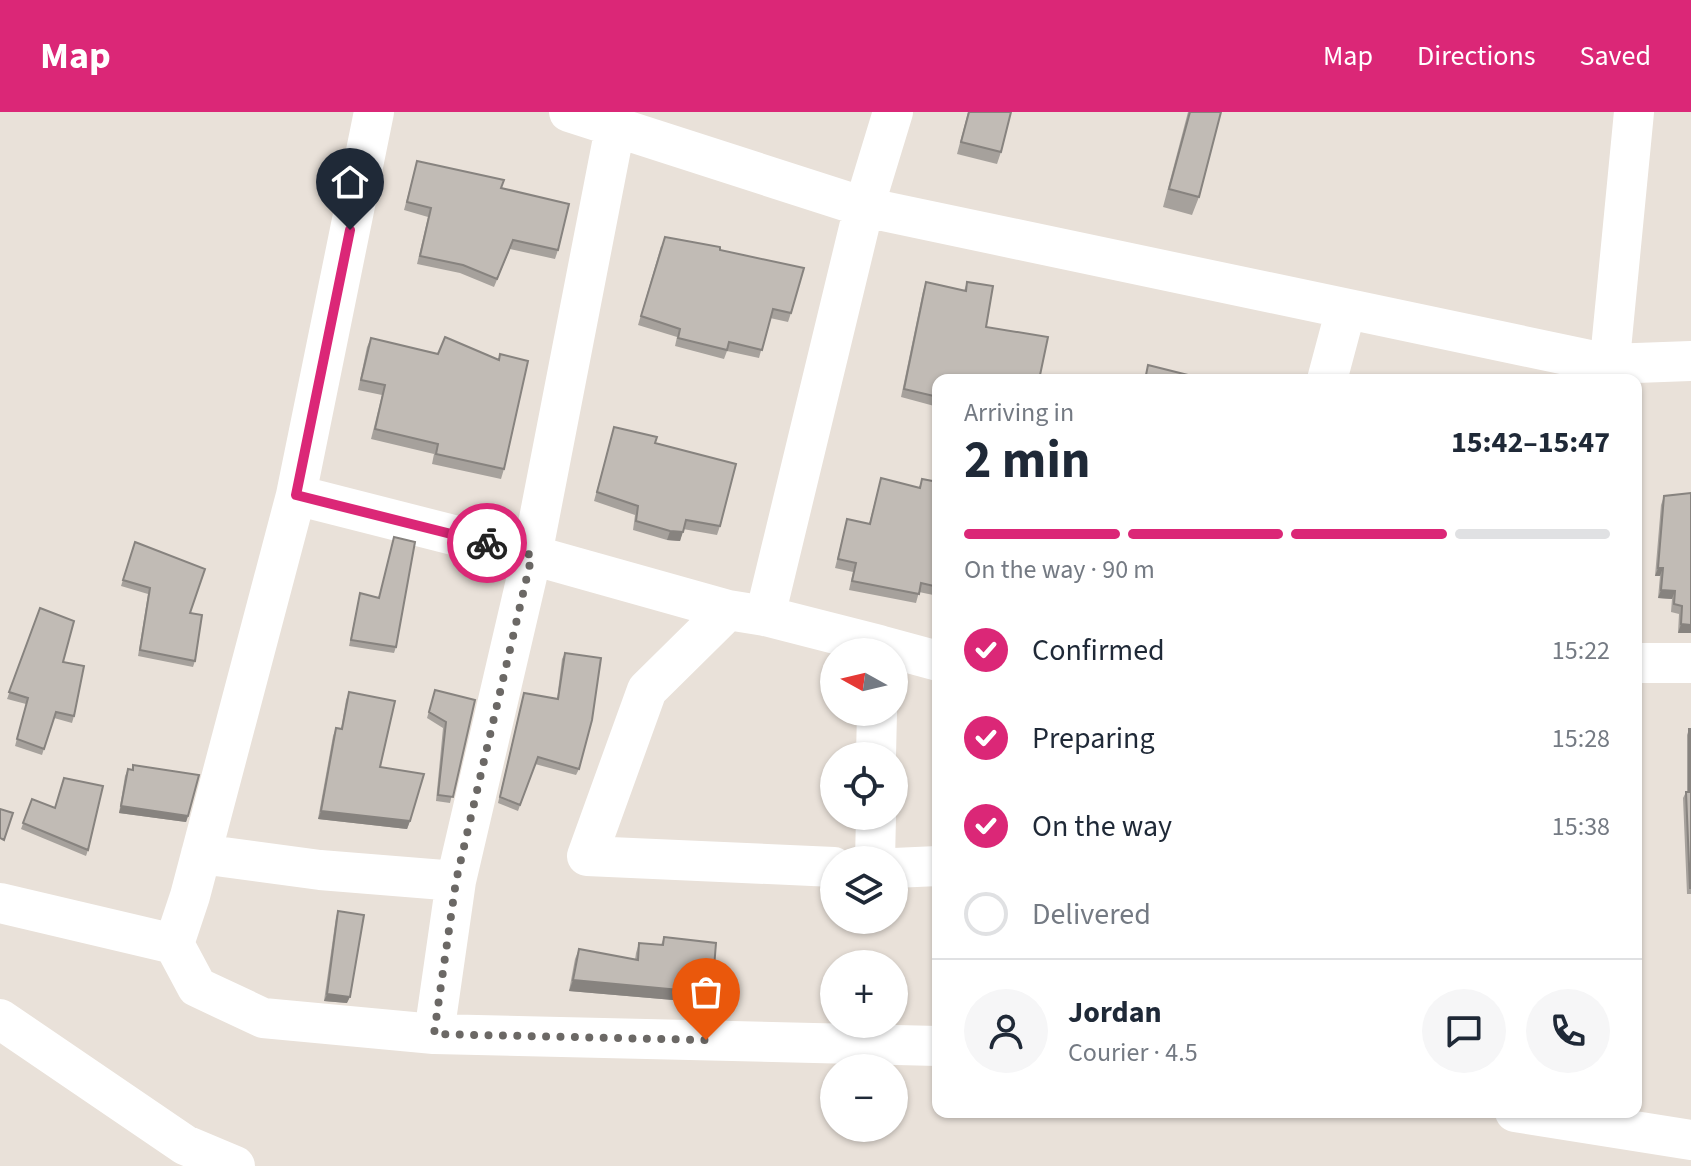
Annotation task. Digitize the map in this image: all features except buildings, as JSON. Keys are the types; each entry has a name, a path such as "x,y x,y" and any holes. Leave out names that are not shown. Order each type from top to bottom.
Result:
{"street":[{"path":"374,112 296,495 190,896 174,944 197,987 263,1018 434,1034 932,1046"},
{"path":"569,112 625,124 864,207 1346,309 1609,372 1691,361"},
{"path":"820,866 587,856 647,690 746,613 893,112"},
{"path":"1609,372 1634,112"},
{"path":"434,1034 456,881 532,555 625,124"},
{"path":"1329,374 1346,309"},
{"path":"296,495 841,638"},
{"path":"908,654 932,660"},
{"path":"1642,663 1691,663"},
{"path":"201,854 320,870 456,881"},
{"path":"908,867 932,866"},
{"path":"0,903 174,944"},
{"path":"0,1019 185,1145 235,1166"},
{"path":"1553,1118 1691,1140"}],"way so far":[{"path":"487,543 532,555 456,881 434,1034 706,1040"}],"route":[{"path":"350,230 296,495 487,543"}]}
